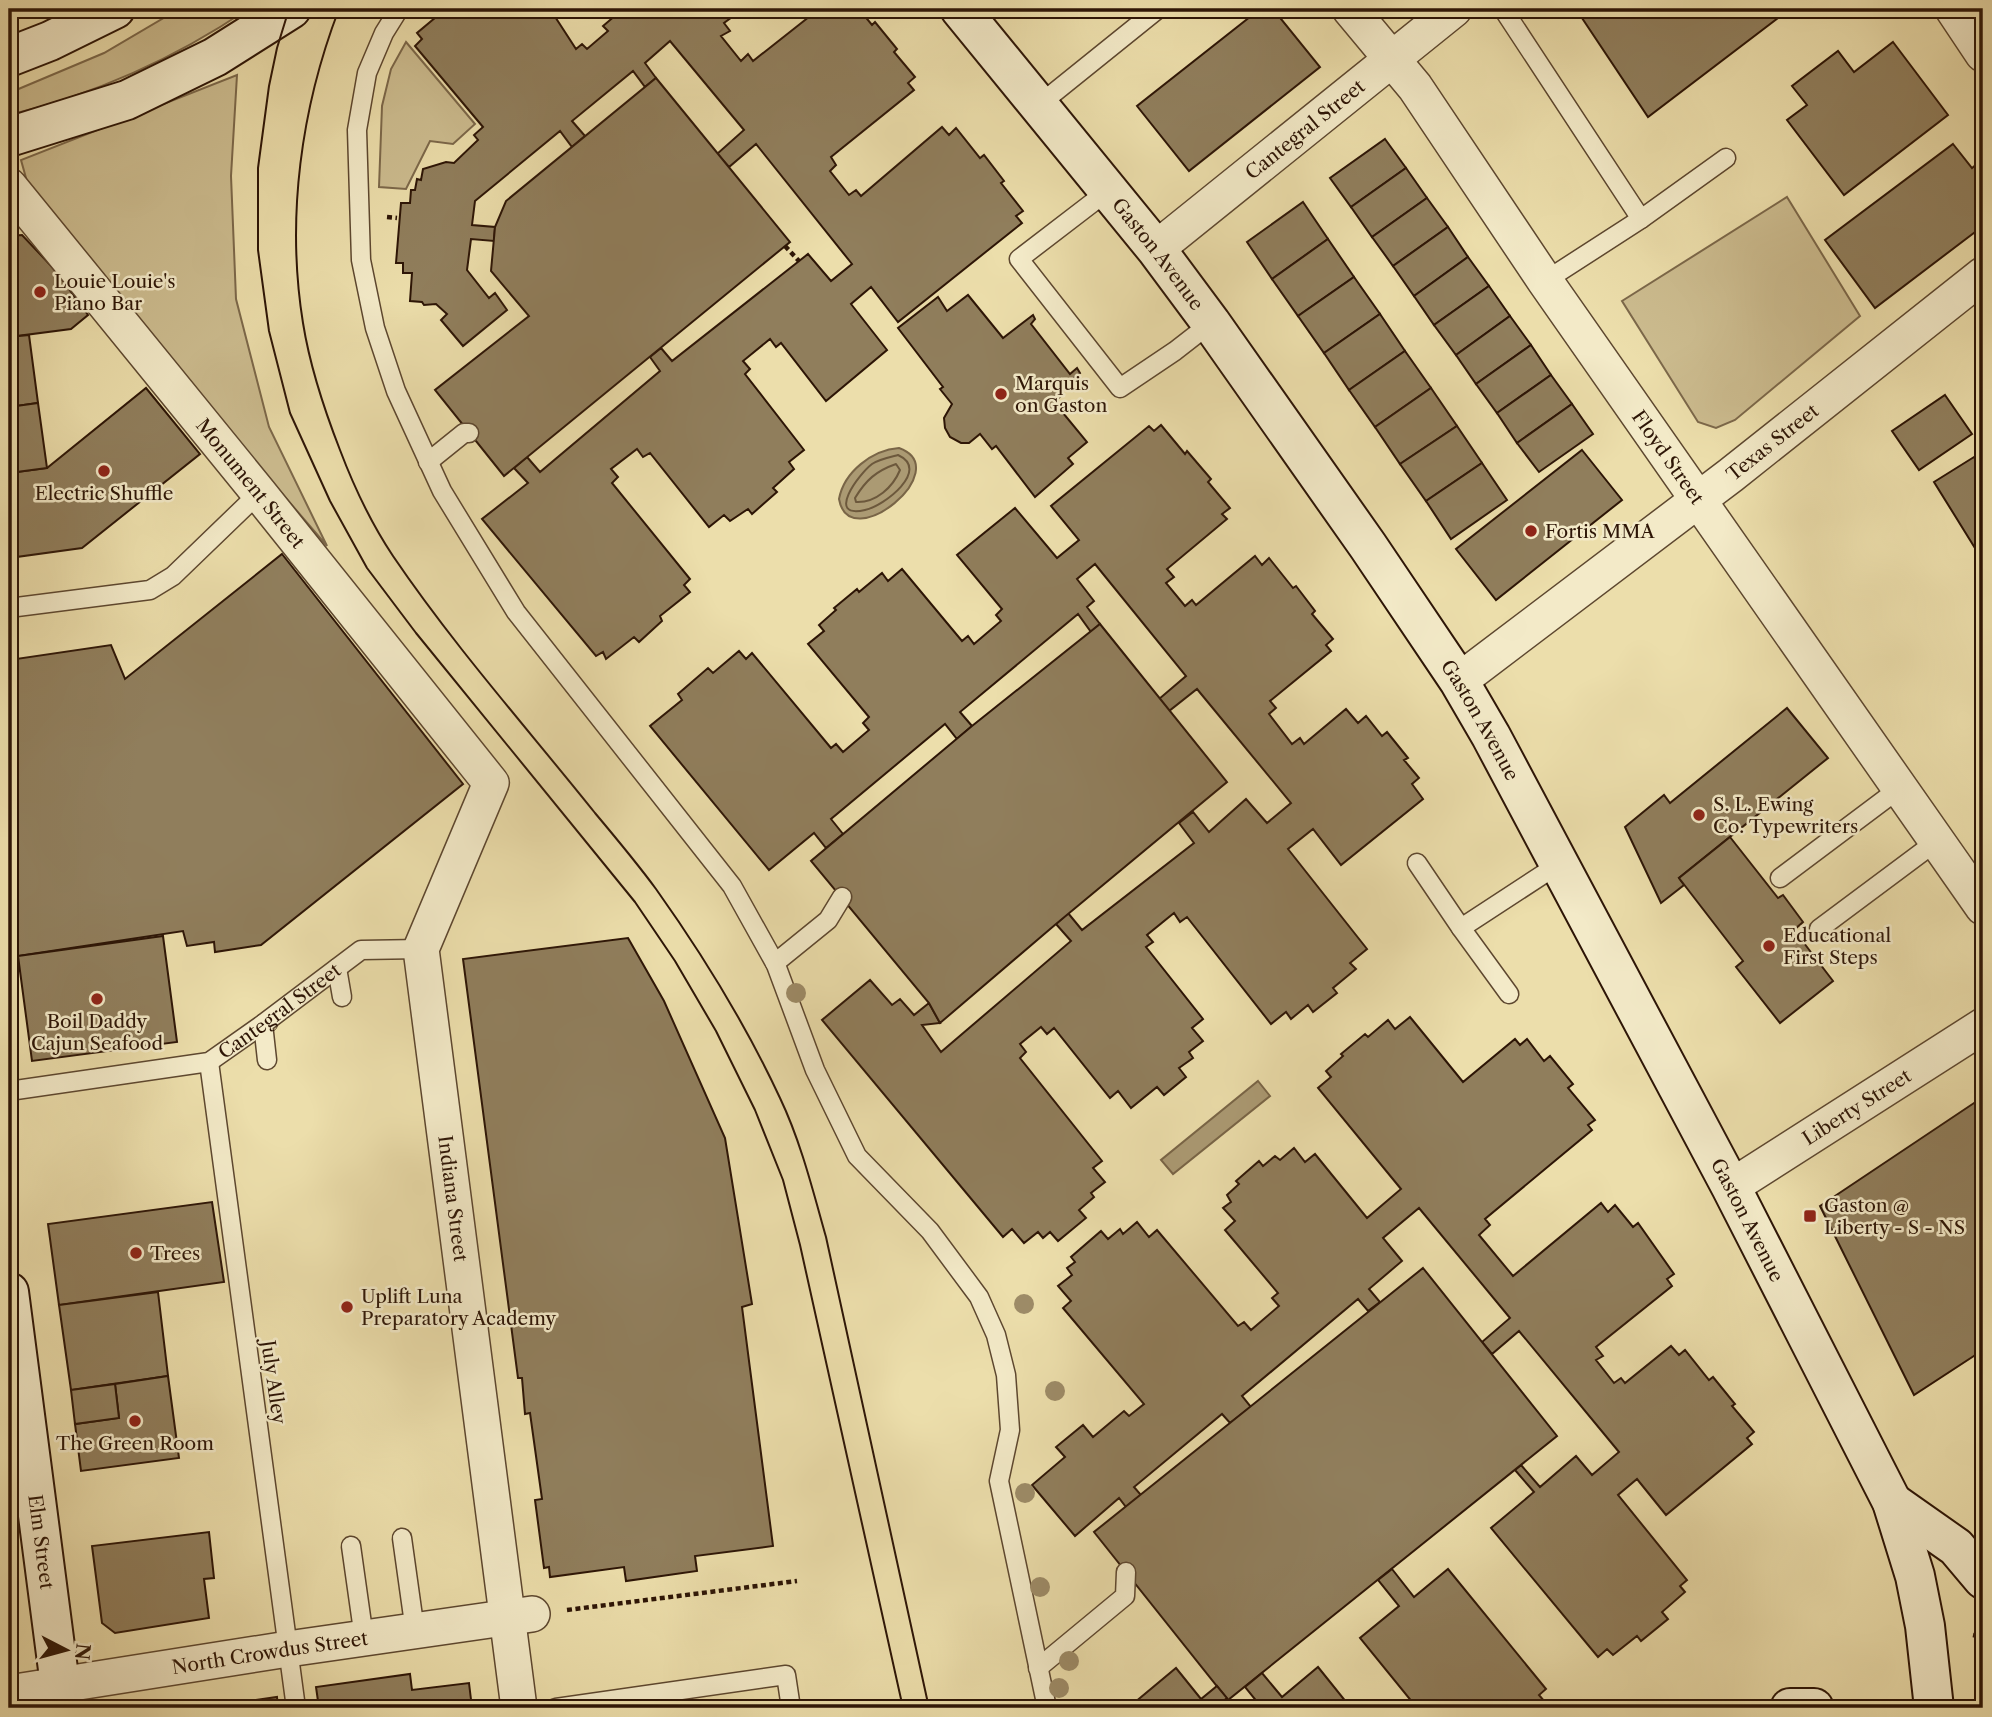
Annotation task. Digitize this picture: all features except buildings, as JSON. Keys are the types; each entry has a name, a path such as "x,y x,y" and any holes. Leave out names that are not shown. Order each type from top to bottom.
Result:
{"street":[{"path":"9,57 50,41 115,9"},
{"path":"9,137 127,100 215,57 291,9"},
{"name":"Floyd Street","path":"1350,9 1415,87 1545,281 1983,907"},
{"name":"Cantegral Street","path":"1156,249 1454,9"},
{"path":"1953,9 1983,54"},
{"name":"Gaston Avenue","path":"965,11 1156,249 1211,323 1459,681 1731,1187 1892,1502 1916,1576 1925,1626 1934,1708"},
{"name":"Monument Street","path":"9,186 491,783 421,949"},
{"name":"Texas Street","path":"1459,681 1699,499 1983,275"},
{"name":"Indiana Street","path":"421,949 519,1616 519,1708"},
{"name":"Liberty Street","path":"1731,1187 1983,1026"},
{"name":"Elm Street","path":"9,1292 62,1696"},
{"name":"Gaston Avenue","path":"1892,1502 1956,1547 1981,1573"},
{"name":"North Crowdus Street","path":"9,1693 62,1696 288,1649 519,1616"},
{"path":"1790,1708 1814,1708"}],"lane":[{"path":"399,9 384,33 367,73 357,130 361,260 375,328 396,391 442,491 516,612 732,886 775,963 815,1070 857,1156 930,1231 979,1297 996,1335 1006,1375 1010,1430 999,1481 1046,1708"},
{"path":"1040,104 1158,9"},
{"path":"1503,9 1641,219"},
{"path":"1545,281 1641,219 1726,158"},
{"path":"1109,190 1019,259 1120,388 1211,323"},
{"path":"428,462 464,433 469,433"},
{"path":"9,608 149,590 173,576 259,493"},
{"path":"1780,878 1900,788"},
{"path":"1819,929 1937,841"},
{"path":"1417,863 1509,994"},
{"path":"1461,928 1559,864"},
{"path":"775,963 828,920 842,897"},
{"name":"Cantegral Street","path":"9,1091 209,1062 361,950 421,949"},
{"path":"337,968 342,997"},
{"path":"263,1024 267,1060"},
{"name":"July Alley","path":"209,1062 296,1708"},
{"path":"402,1538 415,1631"},
{"path":"351,1546 364,1638"},
{"path":"1038,1668 1125,1596 1126,1572"},
{"path":"556,1708 604,1705 786,1675 791,1708"}],"path":[{"path":"785,246 799,261"},
{"path":"575,1608 797,1581"},
{"path":"1973,1635 1983,1637"}],"shaded area":[{"path":"179,9 248,9 192,44 133,73 73,97 9,115 9,93 104,53"},
{"path":"406,42 475,124 453,144 430,141 406,189 379,187 382,106 391,69"},
{"path":"237,75 231,176 236,299 269,427 327,546 33,203 21,160"},
{"path":"1787,197 1860,316 1735,420 1716,428 1698,422 1622,301"}],"water":[{"path":"899,448 913,459 916,473 908,489 878,514 861,518 847,514 839,499 853,472 869,458"},
{"path":"1258,1081 1270,1096 1173,1174 1161,1160"}],"tram line":[{"path":"289,9 269,86 258,168 258,250 269,331 290,413 330,501 367,568 416,633 635,902 675,961 716,1031 755,1110 783,1180 800,1245 903,1708"},
{"path":"339,9 315,85 306,124 297,204 296,244 303,323 328,419 357,491 393,556 466,654 656,889 723,991 780,1098 800,1149 826,1237 929,1708"}],"place":[{"name":"Louie Louie's Piano Bar","path":"40,292"},
{"name":"Marquis on Gaston","path":"1001,394"},
{"name":"Electric Shuffle","path":"104,471"},
{"name":"Fortis MMA","path":"1531,531"},
{"name":"S. L. Ewing Co. Typewriters","path":"1699,815"},
{"name":"Educational First Steps","path":"1769,946"},
{"name":"Boil Daddy Cajun Seafood","path":"97,999"},
{"name":"Gaston @ Liberty - S - NS","path":"1810,1216"},
{"name":"Trees","path":"136,1253"},
{"name":"Uplift Luna Preparatory Academy","path":"347,1307"},
{"name":"The Green Room","path":"135,1421"}]}
